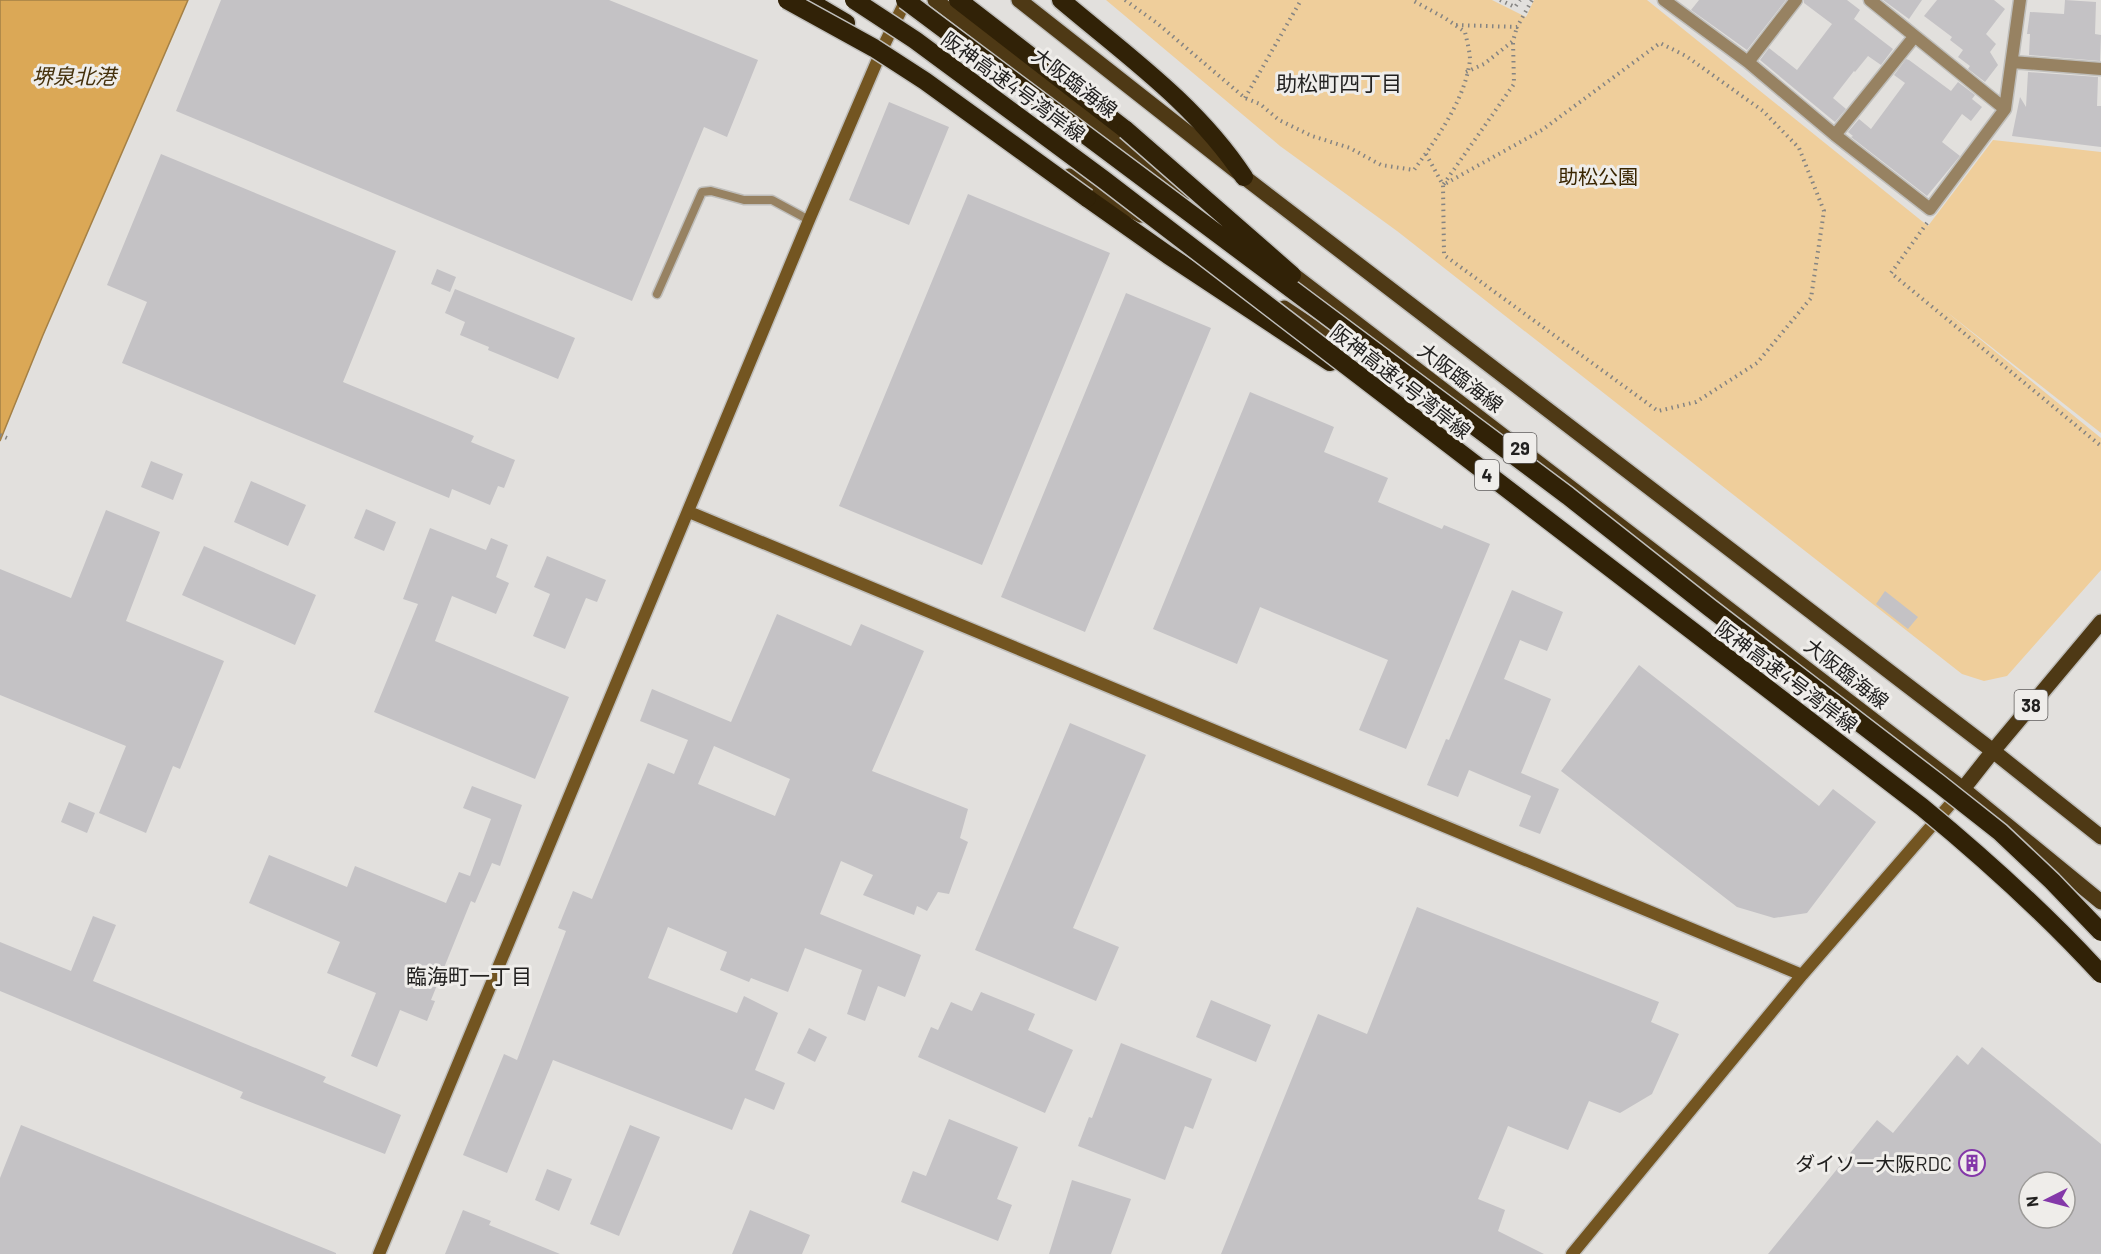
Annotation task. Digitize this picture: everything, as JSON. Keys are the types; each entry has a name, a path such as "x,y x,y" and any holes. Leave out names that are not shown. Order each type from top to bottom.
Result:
{"highway":[{"path":"787,0 874,48 925,81 1167,255 1404,411"},
{"path":"807,0 884,45"},
{"name":"阪神高速4号湾岸線","path":"854,0 915,40 1103,179 1922,807 1984,859 2045,915 2101,974"},
{"name":"阪神高速4号湾岸線","path":"905,0 1568,496 1991,825 2052,881 2101,932"},
{"path":"958,0 1126,130 1331,308 1568,496"},
{"path":"1061,0 1196,116 1225,148 1244,177"}],"main road":[{"name":"大阪臨海線","path":"935,0 1963,789 2101,902"},
{"name":"大阪臨海線","path":"1019,0 1244,177 1993,751 2101,837"},
{"path":"884,45 1083,184 1210,251 1277,304 1311,326 1394,352"},
{"name":"38","path":"1963,789 2101,622"}],"street":[{"path":"379,1254 809,220 905,0"},
{"path":"1664,0 1748,62 1835,135 1930,209 2005,109 2020,0"},
{"path":"1748,62 1796,0"},
{"path":"1870,0 2005,109"},
{"path":"1835,135 1914,37"},
{"path":"2012,63 2101,69"},
{"path":"689,512 1802,975"},
{"path":"1572,1254 1802,975 1963,789"}],"lane":[{"path":"657,294 702,192 711,191 744,200 772,200 809,220"}],"path":[{"path":"1125,0 1157,23 1245,98 1260,104 1279,120 1312,136 1350,148 1381,165 1414,170 1461,94 1470,59 1465,32 1412,0"},
{"path":"1245,98 1301,0"},
{"path":"1500,0 1515,7 1520,0"},
{"path":"1443,185 1514,84 1514,41 1517,27 1532,0"},
{"path":"1455,25 1517,27"},
{"path":"1466,72 1484,64 1514,41"},
{"path":"1426,154 1443,185 1444,255 1658,411 1696,402 1757,363 1811,298 1824,211 1799,148 1763,111 1686,56 1660,42 1542,130 1443,185"},
{"path":"1930,209 1932,216 1891,273 2101,446"},
{"path":"0,435 9,440"}],"green space":[{"name":"助松公園","path":"1106,0 1492,0 1526,17 1534,0 1647,0 1928,226 1993,140 2101,152 2101,433 1943,309 2101,438 2101,570 2007,676 1984,681 1962,674 1397,231 1280,146"}],"water":[{"name":"堺泉北港","path":"0,0 188,0 43,335 0,441"}],"building":[{"path":"221,0 609,0 758,60 727,137 704,127 632,301 176,111"},
{"path":"1699,0 1786,0 1747,50 1691,10"},
{"path":"1804,0 1847,0 1860,10 1854,19 1893,49 1881,65 1868,56 1854,71 1833,98 1846,109 1835,122 1760,60 1769,48 1797,70 1832,24 1804,3"},
{"path":"1883,0 1922,0 1909,19"},
{"path":"1937,0 1994,0 2005,9 1986,34 1996,44 1990,52 1998,65 1985,82 1968,69 1970,66 1958,57 1963,50 1950,40 1952,37 1924,16"},
{"path":"2065,0 2096,2 2095,34 2101,35 2100,61 2029,55 2030,34 2027,34 2030,12 2064,14"},
{"path":"1906,59 1951,91 1958,82 1975,95 1972,99 1982,107 1971,121 1962,114 1942,142 1960,156 1927,196 1851,137 1853,136 1848,132 1859,119 1871,129 1905,83 1894,75"},
{"path":"2028,72 2098,77 2097,106 2101,106 2101,147 2012,136 2020,97 2026,107"},
{"path":"889,102 949,127 909,225 849,200"},
{"path":"161,154 396,251 343,382 474,436 471,442 515,460 504,488 498,486 490,505 452,489 449,498 122,363 147,302 107,285"},
{"path":"968,194 1110,253 982,565 839,506"},
{"path":"437,269 456,277 450,292 431,284"},
{"path":"455,289 575,338 558,379 488,350 489,347 460,335 465,322 445,313"},
{"path":"1126,293 1211,328 1085,632 1001,597"},
{"path":"1250,392 1334,427 1324,452 1388,478 1378,502 1442,529 1444,525 1490,544 1406,749 1359,730 1388,660 1260,607 1237,664 1153,629"},
{"path":"151,461 183,474 173,500 141,487"},
{"path":"251,481 306,505 288,546 234,522"},
{"path":"366,509 396,522 384,551 354,538"},
{"path":"106,510 160,532 126,621 224,661 180,769 173,766 146,833 99,813 126,746 0,695 0,569 71,598"},
{"path":"430,528 486,550 491,538 508,545 496,577 509,583 496,614 452,596 435,641 569,697 535,779 374,712 418,604 403,599"},
{"path":"204,546 316,595 295,645 182,595"},
{"path":"547,556 606,580 597,602 586,598 565,649 533,636 550,594 534,587"},
{"path":"1512,590 1563,612 1547,651 1520,640 1504,679 1551,699 1521,773 1559,789 1540,834 1519,826 1531,796 1469,770 1458,797 1427,785 1446,739 1449,740"},
{"path":"1885,591 1918,617 1908,629 1876,604"},
{"path":"777,614 851,646 861,624 924,651 872,771 968,809 960,838 968,842 949,894 938,892 927,911 917,906 914,915 863,895 873,875 841,861 820,914 921,955 905,997 878,986 865,1021 847,1014 862,970 805,948 788,992 751,978 749,982 720,970 727,952 668,927 648,978 737,1013 744,996 778,1013 755,1070 785,1083 774,1110 745,1098 732,1130 553,1060 507,1173 463,1155 504,1054 517,1060 566,931 558,928 573,891 592,899 648,763 674,774 688,740 640,721 652,689 731,722","holes":["714,746 790,779 775,816 698,784"]},
{"path":"1639,665 1819,806 1833,789 1876,822 1807,913 1774,918 1737,907 1561,771"},
{"path":"1070,723 1146,755 1073,928 1119,947 1096,1001 975,950"},
{"path":"472,786 522,805 500,866 492,863 475,903 471,901 431,1000 435,1001 427,1021 400,1010 377,1067 351,1056 376,993 327,973 340,942 249,903 269,855 347,887 355,866 446,903 459,872 470,876 491,819 463,808"},
{"path":"69,802 95,813 87,833 61,822"},
{"path":"1417,907 1659,1002 1651,1022 1679,1034 1652,1094 1620,1113 1589,1101 1568,1150 1508,1126 1478,1199 1505,1210 1498,1231 1544,1254 1221,1254 1318,1014 1367,1034"},
{"path":"93,916 116,925 93,981 326,1077 323,1082 401,1115 385,1154 240,1098 243,1092 0,991 0,942 71,971"},
{"path":"981,992 1035,1014 1028,1030 1073,1050 1045,1113 918,1057 931,1027 938,1030 951,1002 972,1011"},
{"path":"1211,1000 1271,1025 1256,1062 1196,1037"},
{"path":"809,1028 827,1037 815,1062 797,1053"},
{"path":"1121,1043 1212,1079 1193,1129 1185,1126 1165,1180 1078,1146 1089,1117 1092,1118"},
{"name":"ダイソー大阪RDC","path":"1982,1047 2101,1144 2101,1254 1768,1254 1877,1120 1893,1133 1957,1055 1968,1065"},
{"path":"949,1119 1018,1147 997,1199 1012,1205 998,1241 901,1202 913,1171 926,1176"},
{"path":"21,1125 336,1254 0,1254 0,1178"},
{"path":"630,1125 660,1137 619,1236 590,1224"},
{"path":"547,1169 572,1179 559,1211 535,1200"},
{"path":"1072,1180 1131,1199 1111,1254 1049,1254"},
{"path":"463,1210 491,1221 489,1225 560,1254 445,1254"},
{"path":"750,1210 810,1235 802,1254 732,1254"}],"place":[{"name":"ダイソー大阪RDC","path":"1972,1163"}],"district":[{"name":"助松町四丁目","path":"1339,82"},
{"name":"臨海町一丁目","path":"469,975"}]}
